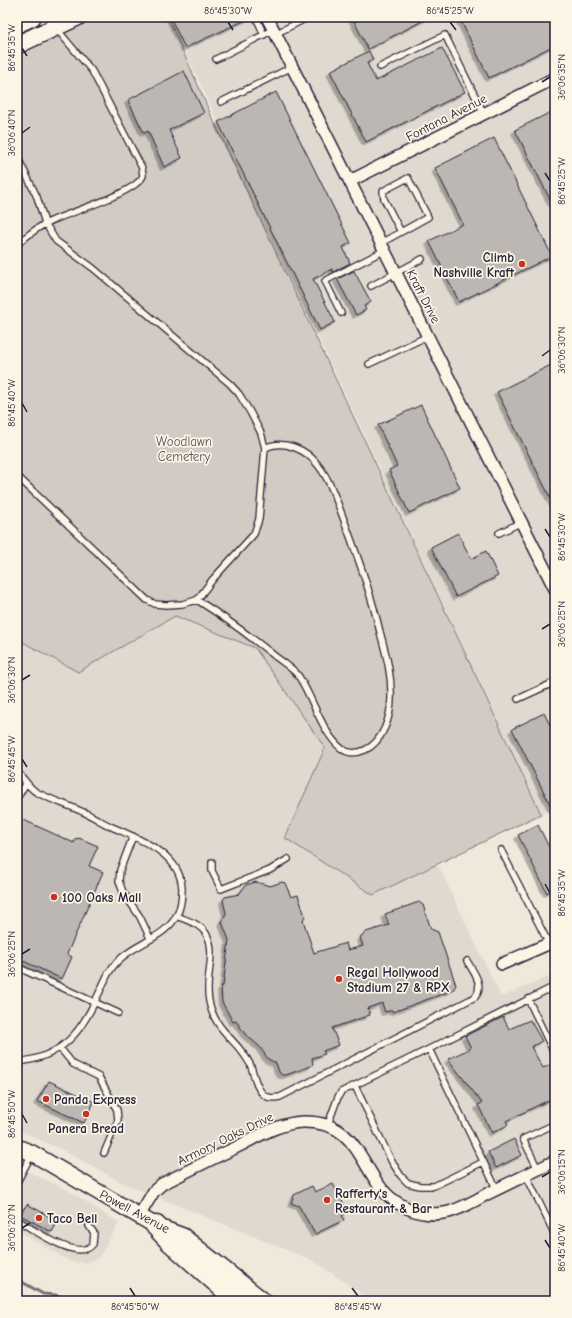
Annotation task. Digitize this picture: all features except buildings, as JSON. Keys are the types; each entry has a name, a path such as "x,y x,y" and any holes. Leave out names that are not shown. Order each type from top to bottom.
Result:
{"highway":[{"path":"156,1226 170,1241 238,1301"}],"main road":[{"path":"17,24 32,17"},
{"path":"17,45 53,22 77,17"},
{"name":"Powell Avenue","path":"17,1147 32,1153 156,1226 183,1236 264,1301"}],"street":[{"name":"Kraft Drive","path":"267,17 271,33 292,66 555,588"},
{"name":"Fontana Avenue","path":"350,181 555,78"},
{"path":"502,964 552,942"},
{"name":"Armory Oaks Drive","path":"139,1216 154,1191 162,1184 264,1133 295,1123 314,1123 327,1126 340,1133 355,1145 375,1180 387,1195 398,1204 412,1210 427,1213 448,1212 497,1190 555,1161"}],"lane":[{"path":"256,17 271,33"},
{"path":"216,59 271,33 303,20"},
{"path":"17,244 45,223 99,203 131,187 141,181 143,174 138,161 92,71 53,22"},
{"path":"380,67 445,35 484,114"},
{"path":"221,102 292,66"},
{"path":"17,156 37,198 45,223 56,241 62,247 102,275 239,394 261,433 265,448 258,519 254,534 213,579 197,600 182,604 155,604 146,600 17,476"},
{"path":"341,313 325,281 383,247 401,232 428,217 408,178 383,191 384,199 401,232"},
{"path":"371,286 422,259"},
{"path":"369,364 428,336"},
{"path":"197,600 226,618 293,670 333,738 342,749 348,752 357,752 368,748 376,741 384,729 391,703 390,682 388,662 365,574 330,487 318,464 308,455 291,446 275,445 265,448"},
{"path":"499,534 522,522"},
{"path":"518,699 555,682"},
{"path":"17,772 36,792 83,812 162,852 177,872 182,892 180,906 176,916 166,927 115,962 81,1028 60,1048 36,1059 17,1062 17,1083"},
{"path":"19,795 26,783"},
{"path":"133,836 120,870 119,881 123,892 140,917 150,938"},
{"path":"501,850 552,942"},
{"path":"212,862 212,871 221,889 270,870 288,859"},
{"path":"176,916 198,926 208,936 211,950 208,994 213,1015 220,1028 248,1060 263,1095 273,1098 280,1097 475,997 479,990 478,982 467,961"},
{"path":"17,967 118,1012"},
{"path":"327,1126 339,1094 555,986"},
{"path":"528,999 555,1055"},
{"path":"60,1048 73,1064 99,1077 117,1110 118,1120 104,1153"},
{"path":"429,1049 497,1190"},
{"path":"355,1086 392,1162 401,1176 408,1183 420,1186 434,1186 483,1162"},
{"path":"538,1169 523,1139 555,1124"},
{"path":"17,1182 32,1153"},
{"path":"526,1175 555,1235"},
{"path":"17,1220 69,1249 81,1251 91,1247 93,1244 94,1233 89,1226"}],"shaded area":[{"path":"169,17 555,17 555,808 541,814"},
{"name":"100 Oaks Mall","path":"175,616 255,648 325,748 285,838 373,895 437,863 501,997 555,974 555,1301 372,1301 314,1261 125,1184 62,1150 17,1129 17,639 78,672 147,629"},
{"path":"17,1167 68,1190 119,1223 99,1257 87,1263 71,1262 17,1230"}],"green space":[{"name":"Woodlawn Cemetery","path":"99,17 168,17 211,115 541,814 373,895 285,838 325,748 255,648 175,616 78,672 17,639 17,55"}],"waterway":[{"path":"17,1279 43,1294 55,1295 74,1301"}],"place":[{"name":"Climb Nashville Kraft","path":"522,264"},
{"name":"100 Oaks Mall","path":"54,897"},
{"name":"Regal Hollywood Stadium 27 & RPX","path":"339,979"},
{"name":"Panda Express","path":"46,1099"},
{"name":"Panera Bread","path":"86,1114"},
{"name":"Rafferty's Restaurant & Bar","path":"327,1200"},
{"name":"Taco Bell","path":"39,1218"}]}
